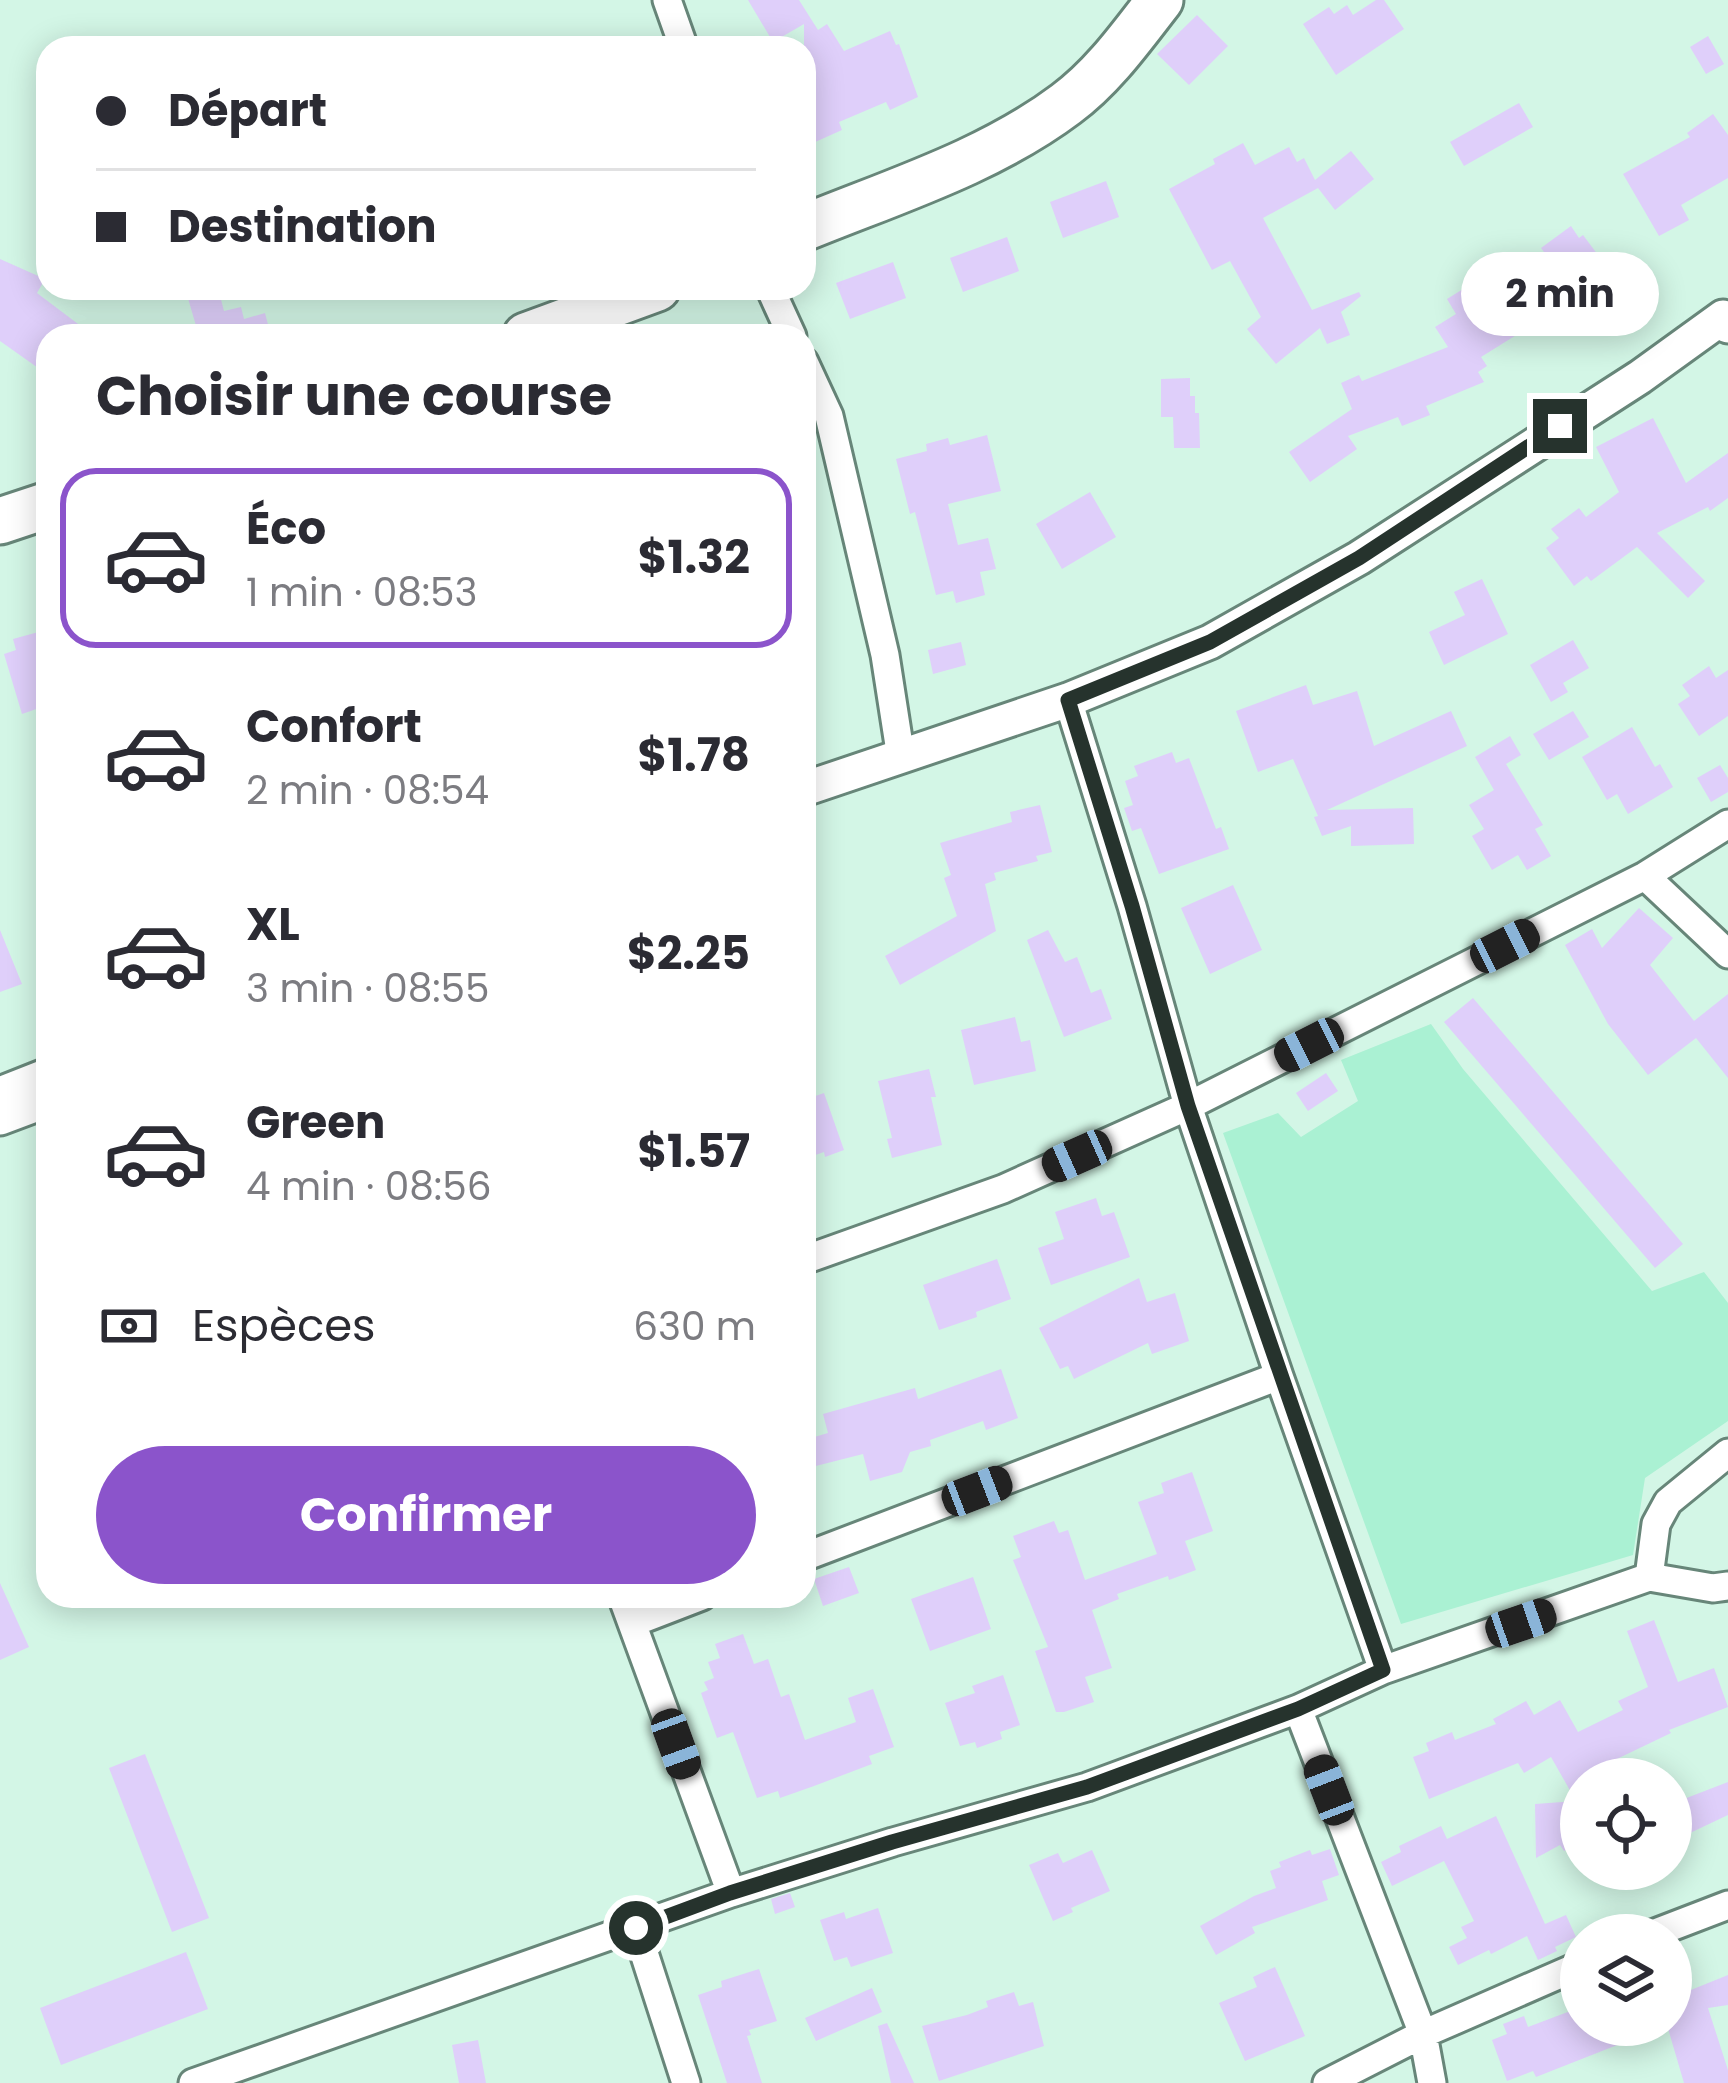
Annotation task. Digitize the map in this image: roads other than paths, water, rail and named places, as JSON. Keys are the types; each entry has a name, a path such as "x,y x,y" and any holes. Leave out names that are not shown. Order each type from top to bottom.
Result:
{"highway":[{"path":"816,223 1012,140 1070,103 1160,0"},
{"path":"559,324 624,300"},
{"path":"0,521 36,509"}],"street":[{"path":"668,0 680,36"},
{"path":"816,785 1068,700 1210,642 1359,558 1726,319"},
{"path":"816,388 829,416 886,655 901,758"},
{"path":"1068,700 1188,1106 1383,1670"},
{"path":"816,1256 1003,1189 1188,1106 1645,876 1728,824"},
{"path":"1645,876 1728,954"},
{"path":"0,1094 36,1080"},
{"path":"0,1118 36,1104"},
{"path":"816,1552 1279,1376"},
{"path":"1648,1577 1657,1525 1668,1502 1728,1454"},
{"path":"193,2083 730,1893 1087,1787 1298,1709 1383,1670 1648,1577 1713,1588 1728,1586"},
{"path":"627,1610 730,1893"},
{"path":"1298,1709 1423,2034 1432,2083"},
{"path":"1692,1919 1728,1905"},
{"path":"636,1928 686,2083"},
{"path":"1327,2083 1423,2034 1560,1974"}]}
